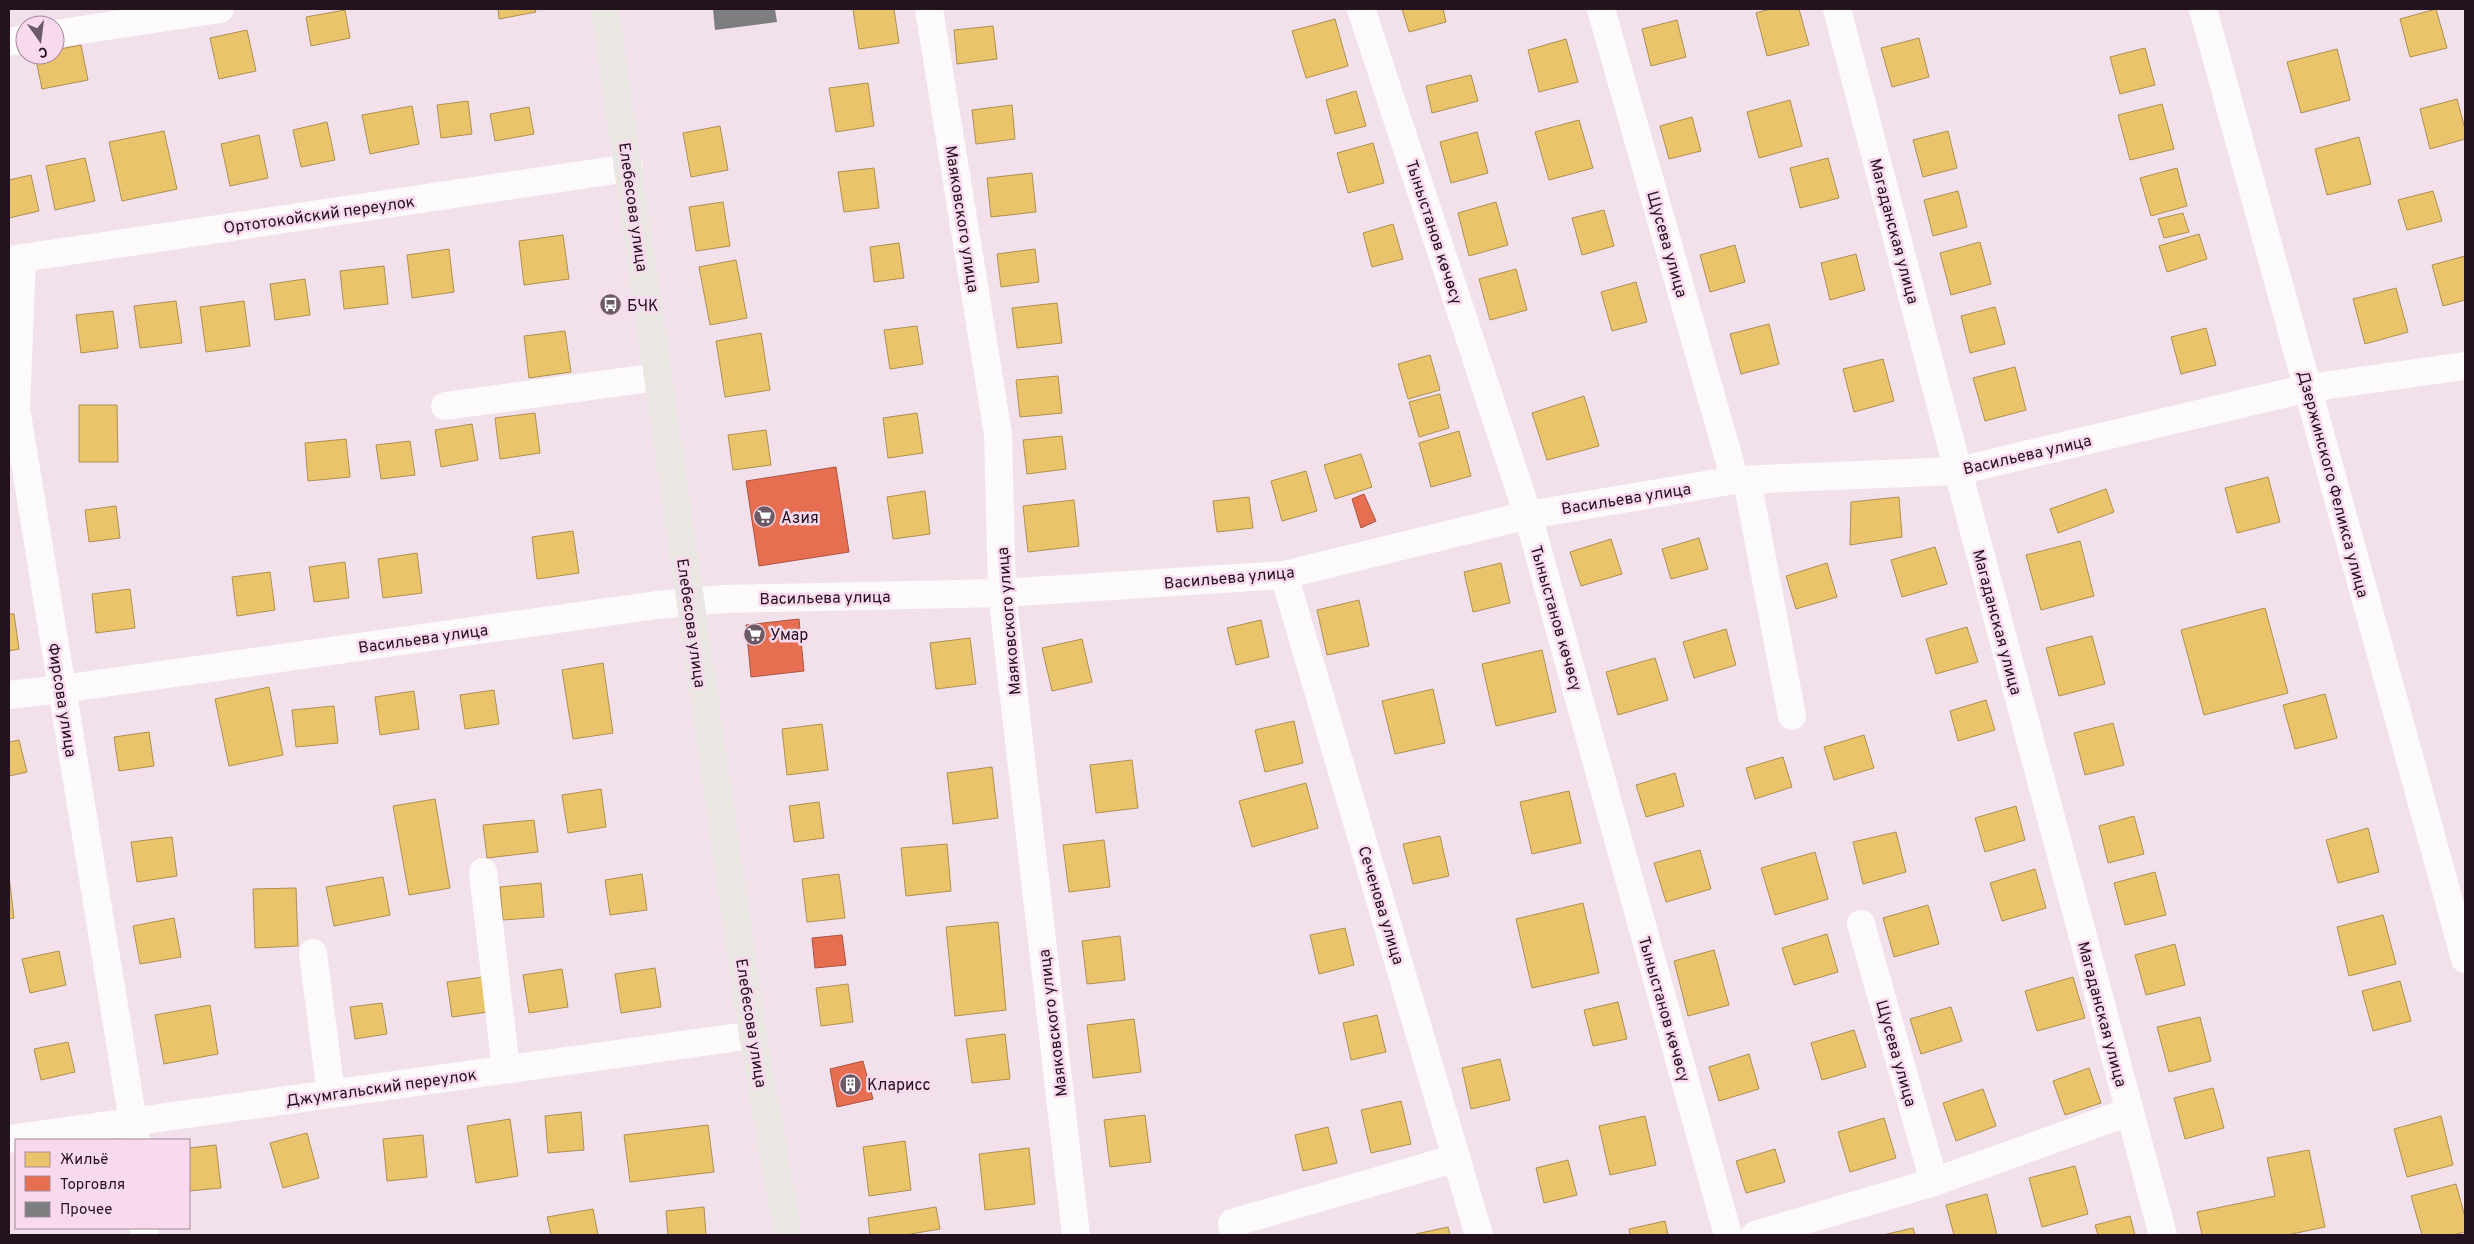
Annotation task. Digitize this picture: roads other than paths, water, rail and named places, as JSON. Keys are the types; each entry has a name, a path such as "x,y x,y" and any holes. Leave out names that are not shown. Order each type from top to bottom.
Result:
{"main road":[{"name":"Елебесова улица","path":"605,9 752,1035 788,1235"}],"street":[{"path":"65,32 220,9"},
{"name":"Маяковского улица","path":"929,9 998,434 1002,593 1076,1235"},
{"name":"Тыныстанов көчөсү","path":"1361,9 1528,515 1728,1235"},
{"name":"Щусева улица","path":"1601,9 1741,480 1792,716"},
{"name":"Магаданская улица","path":"1837,9 2162,1235"},
{"name":"Дзержинского Феликса улица","path":"2203,9 2465,959"},
{"name":"Ортотокойский переулок","path":"16,259 629,168"},
{"name":"Фирсова улица","path":"16,259 16,408 135,1131"},
{"name":"Васильева улица","path":"9,694 61,689 689,602 723,599 1002,593 1284,576 1528,515 1741,480 1958,471 2308,388 2465,366"},
{"path":"445,406 658,377"},
{"name":"Сеченова улица","path":"1284,576 1479,1235"},
{"path":"483,872 506,1069"},
{"name":"Щусева улица","path":"1861,924 1934,1182"},
{"path":"313,953 331,1094"},
{"name":"Джумгальский переулок","path":"9,1139 135,1131 331,1094 752,1035"},
{"path":"1755,1235 1934,1182 2129,1112"},
{"path":"1234,1235 1232,1223 1456,1158"}],"place":[{"name":"БЧК","path":"611,305"},
{"name":"Азия","path":"765,517"},
{"name":"Умар","path":"754,634"},
{"name":"Кларисс","path":"851,1084"}]}
